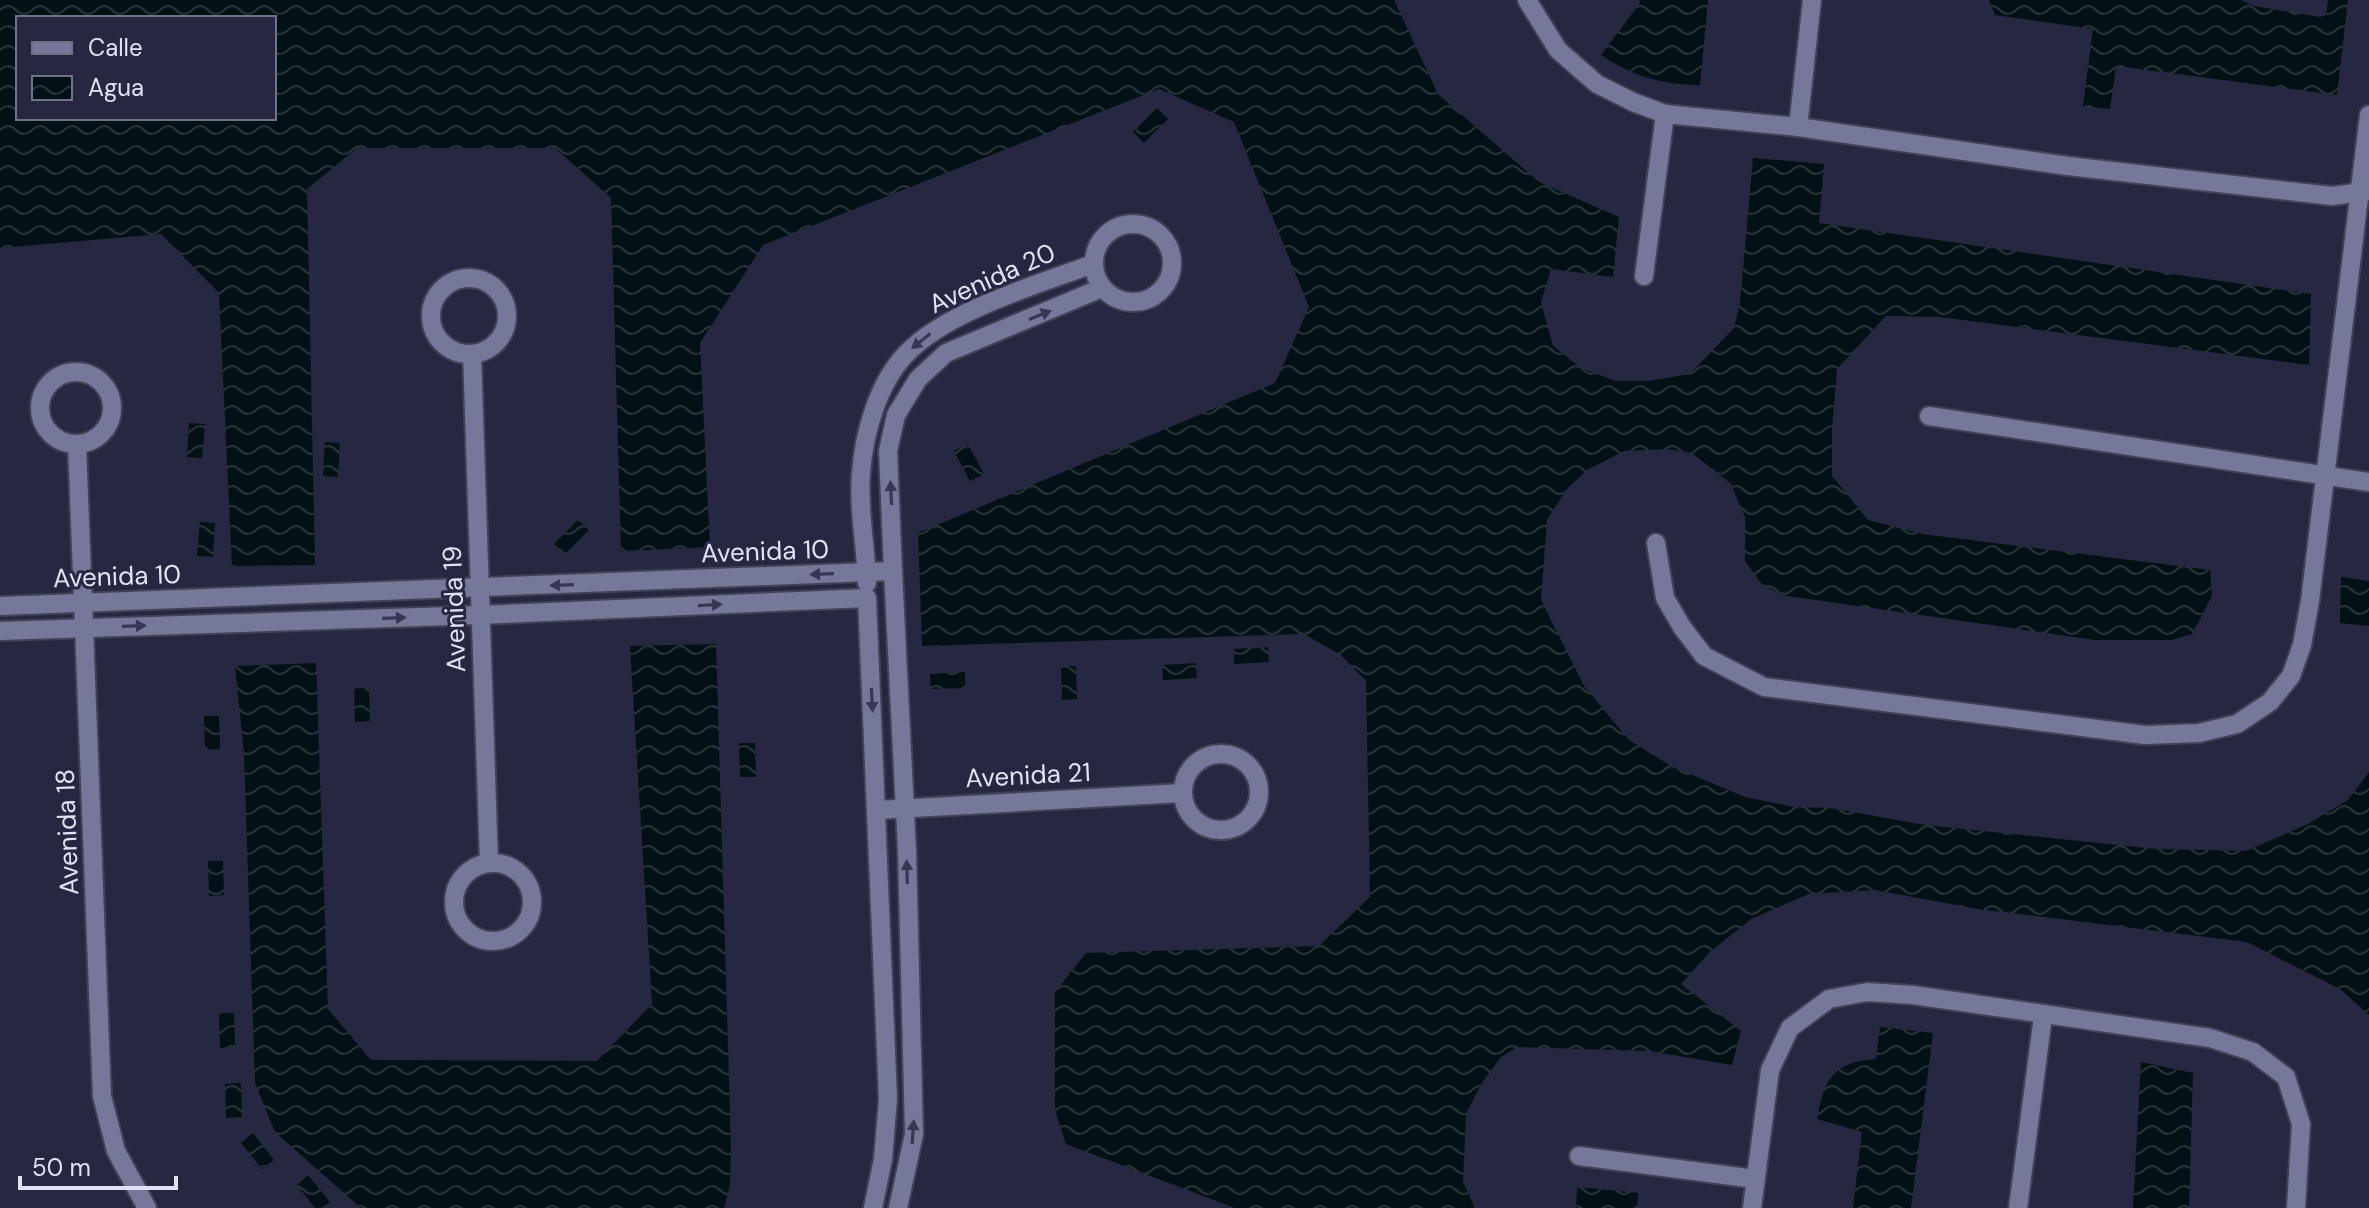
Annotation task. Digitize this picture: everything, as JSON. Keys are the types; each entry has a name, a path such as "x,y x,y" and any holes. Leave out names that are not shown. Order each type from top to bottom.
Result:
{"street":[{"path":"1527,0 1558,50 1597,84 1665,114 1798,127 2068,166 2332,196 2365,191"},
{"path":"1798,127 1812,0"},
{"path":"1644,276 1665,114"},
{"path":"1656,543 1665,598 1682,627 1704,656 1764,687 2145,735 2199,733 2237,724 2270,702 2291,676 2302,645 2364,217 2369,115"},
{"path":"2332,196 2364,217"},
{"path":"1123,225 1149,226 1160,233 1168,244 1173,269 1169,282 1161,292 1137,303 1112,297 1102,288 1093,264 1101,239 1123,225"},
{"name":"Avenida 20","path":"867,598 861,473 878,402 890,374 907,353 930,333 1026,288 1093,264"},
{"path":"466,278 480,279 494,287 503,298 507,313 505,328 498,341 486,350 472,354 457,352 444,345 435,333 431,319 432,304 439,291 451,282 466,278"},
{"name":"Avenida 20","path":"893,571 888,451 896,415 918,379 946,353 1102,288"},
{"name":"Avenida 19","path":"472,354 489,863"},
{"path":"75,371 101,381 113,407 103,433 91,441 77,444 62,442 50,435 42,423 39,409 41,395 49,383 61,374 75,371"},
{"path":"1929,416 2369,482"},
{"name":"Avenida 18","path":"77,444 102,1096 116,1151 147,1208"},
{"path":"893,571 905,808 914,1134 898,1208"},
{"name":"Avenida 10","path":"0,606 893,571"},
{"path":"668,581 669,607"},
{"path":"279,596 280,621"},
{"name":"Avenida 10","path":"0,631 480,615 895,596"},
{"path":"867,598 888,1099 883,1159 873,1208"},
{"path":"1221,754 1235,756 1248,765 1257,777 1260,792 1257,807 1249,819 1236,828 1221,831 1206,828 1194,820 1185,808 1182,793 1185,778 1193,765 1206,757 1221,754"},
{"name":"Avenida 21","path":"877,810 1182,793"},
{"path":"489,863 518,871 532,897 531,912 524,926 512,936 498,941 482,940 469,932 459,921 454,907 455,891 462,878 474,868 489,863"},
{"path":"1752,1208 1770,1070 1790,1028 1829,999 1867,992 1913,995 2210,1038 2253,1052 2286,1077 2301,1124 2296,1208"},
{"path":"2018,1208 2043,1016"},
{"path":"1579,1156 1755,1179"}],"water":[{"path":"0,0 1394,0 1438,94 1539,182 1619,217 1613,277 1551,269 1541,302 1553,346 1581,368 1616,381 1648,381 1690,374 1734,328 1740,303 1753,158 1824,164 1819,223 2311,294 2309,365 1940,317 1886,316 1837,369 1832,476 1868,520 1922,534 2210,570 2212,596 2192,634 2172,640 2095,640 1781,595 1761,583 1745,561 1745,517 1731,484 1692,453 1667,449 1624,451 1587,470 1566,490 1547,520 1541,600 1584,686 1629,740 1671,766 1745,797 1925,825 2156,849 2246,851 2308,824 2348,800 2369,772 2369,1015 2340,989 2247,942 1978,909 1875,890 1809,894 1751,919 1710,952 1681,984 1741,1031 1732,1065 1649,1051 1517,1047 1500,1058 1481,1084 1466,1114 1463,1182 1475,1208 1235,1208 1066,1144 1055,1110 1055,992 1086,953 1319,946 1370,897 1366,681 1341,655 1304,634 922,646 918,533 1275,383 1309,307 1234,122 1159,89 763,245 700,343 710,547 621,551 611,198 555,148 357,148 307,189 315,565 232,566 219,293 161,234 0,248"},
{"path":"1639,0 1708,0 1700,85 1648,78 1624,69 1601,55 1640,3"},
{"path":"1989,0 2241,0 2254,6 2320,17 2326,15 2328,0 2348,0 2337,95 2116,66 2110,109 2083,106 2093,29 1995,15"},
{"path":"1157,108 1168,119 1144,143 1133,132"},
{"path":"189,423 205,424 202,458 187,457"},
{"path":"325,442 340,443 338,477 323,476"},
{"path":"968,444 984,474 970,481 954,451"},
{"path":"578,520 589,530 565,554 554,544"},
{"path":"200,522 215,523 213,557 197,556"},
{"path":"2341,577 2369,581 2369,626 2340,623"},
{"path":"716,644 731,1148 730,1185 724,1208 361,1208 275,1132 255,1083 244,754 235,666 316,663 328,1009 371,1060 597,1061 652,1004 630,646"},
{"path":"1268,647 1269,662 1234,664 1234,649"},
{"path":"1196,663 1197,678 1163,680 1162,665"},
{"path":"1061,666 1076,666 1077,699 1062,700"},
{"path":"965,672 965,688 931,689 930,674"},
{"path":"354,688 369,688 370,721 355,722"},
{"path":"204,716 219,716 220,749 205,750"},
{"path":"739,743 755,743 756,777 740,777"},
{"path":"208,861 223,861 224,895 209,896"},
{"path":"219,1013 234,1013 235,1047 220,1048"},
{"path":"1880,1027 1933,1033 1911,1208 1853,1208 1862,1132 1817,1119 1823,1093 1833,1075 1850,1064 1876,1059"},
{"path":"2141,1062 2193,1073 2189,1208 2133,1208"},
{"path":"241,1083 242,1117 226,1118 225,1084"},
{"path":"253,1133 274,1160 262,1169 241,1143"},
{"path":"308,1175 330,1202 322,1208 315,1208 297,1185"},
{"path":"1577,1187 1638,1193 1637,1208 1576,1208"}]}
